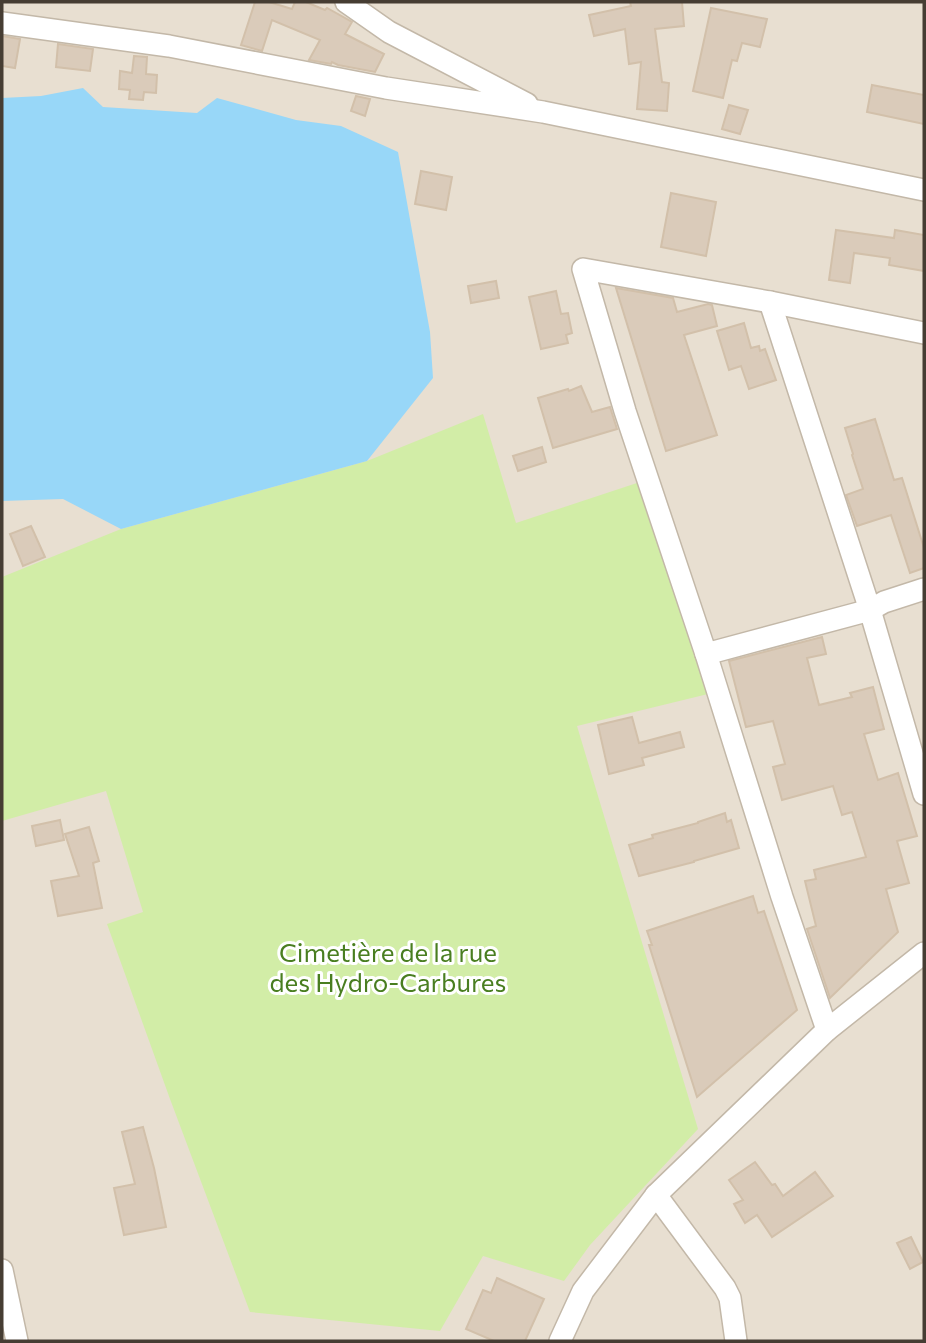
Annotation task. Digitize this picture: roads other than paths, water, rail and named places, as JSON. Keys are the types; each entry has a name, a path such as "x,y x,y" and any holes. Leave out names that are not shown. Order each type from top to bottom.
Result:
{"street":[{"path":"346,2 389,32 544,112"},
{"path":"2,23 169,46 386,88 544,112 924,190"},
{"path":"828,1030 782,897 706,654 625,411 583,269 924,333"},
{"path":"770,302 870,610 924,794"},
{"path":"706,654 870,610 884,602 924,589"},
{"path":"560,1341 583,1291 656,1195 828,1030 924,953"},
{"path":"656,1195 730,1298 736,1341"},
{"path":"2,1270 17,1341"}],"water":[{"path":"83,88 103,107 197,113 217,98 296,120 341,126 398,152 430,332 433,378 367,461 121,529 63,499 2,501 2,98 41,96"}],"park label":[{"name":"Cimetière de la rue des Hydro-Carbures","path":"388,968"}]}
